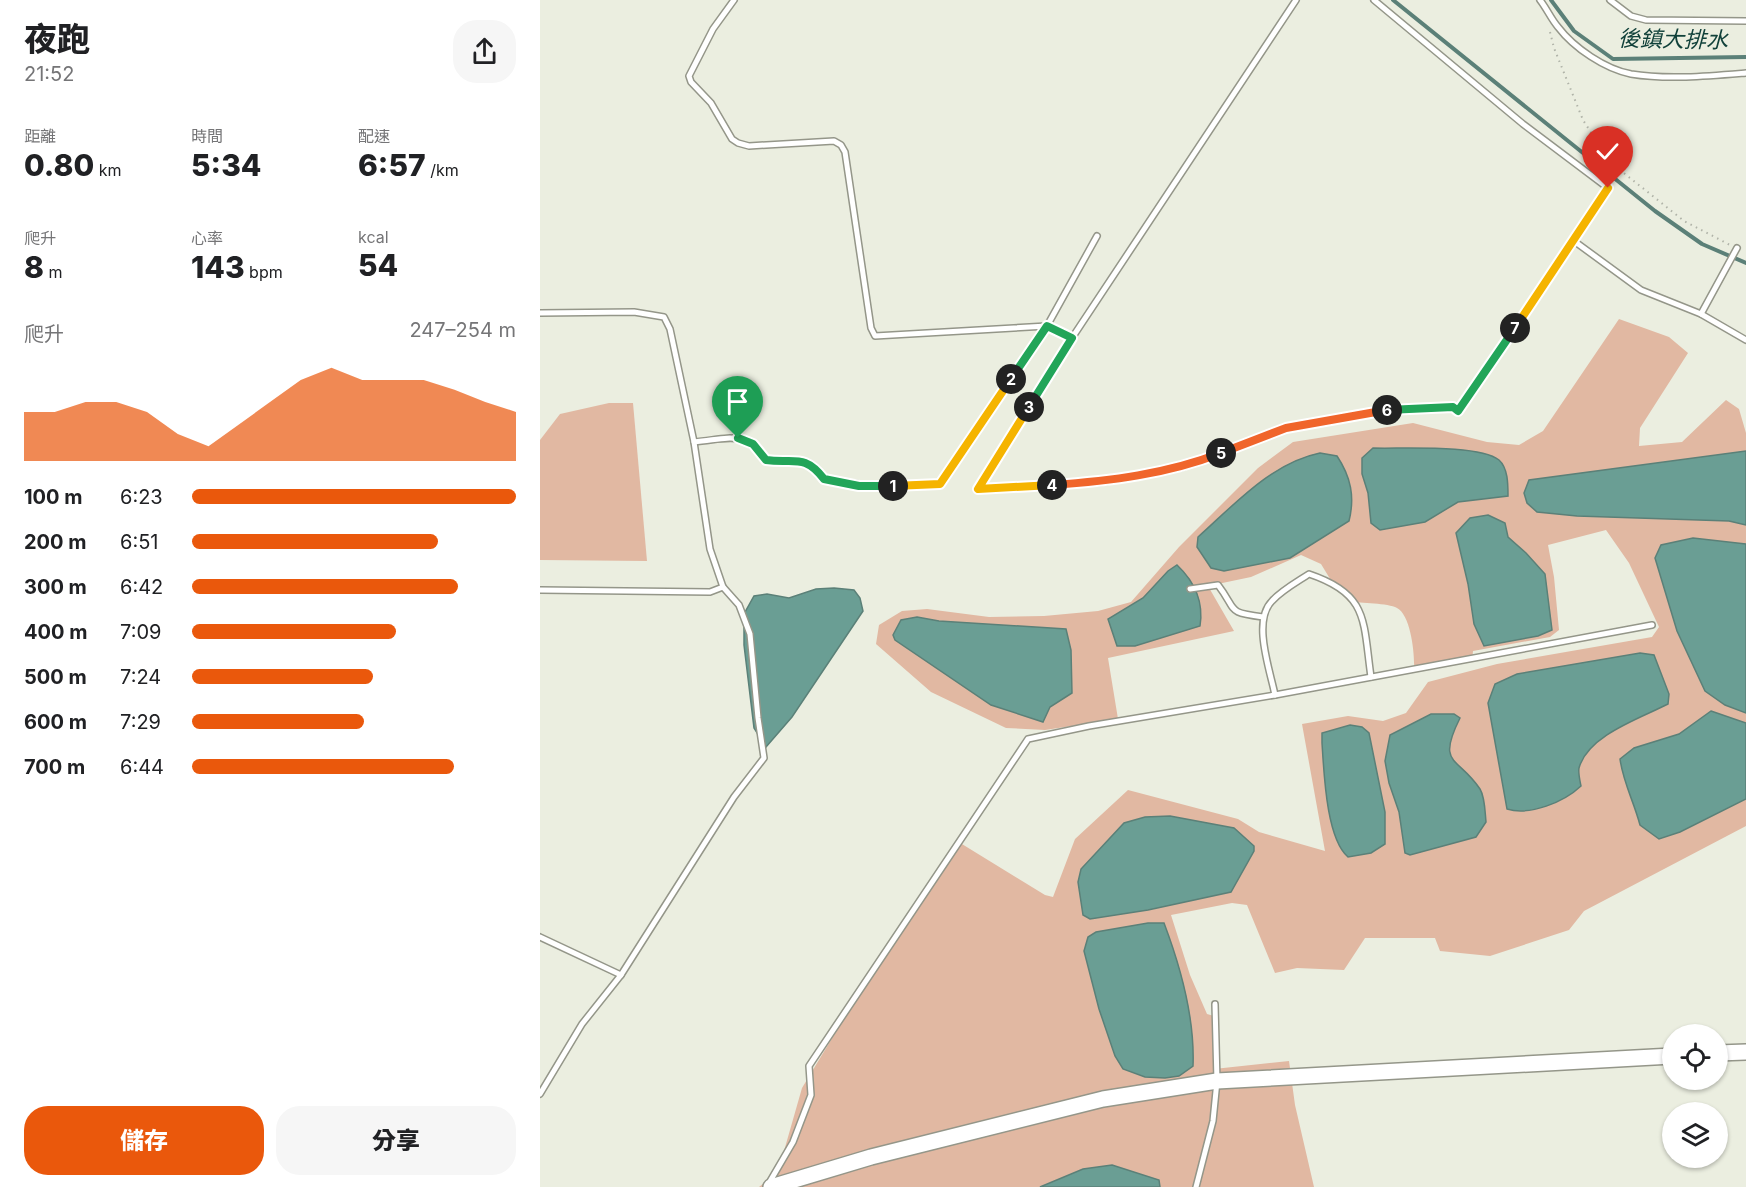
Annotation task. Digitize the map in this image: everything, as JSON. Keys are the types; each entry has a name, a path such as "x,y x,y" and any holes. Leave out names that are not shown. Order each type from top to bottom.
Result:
{"street":[{"path":"1728,1053 1746,1052"},
{"path":"769,1187 871,1157 1103,1099 1217,1081 1662,1057"}],"lane":[{"path":"734,0 713,29 689,76 691,82 711,103 732,139 738,143 749,146 834,141 841,145 844,152 871,328 875,336 1047,326 1072,338"},
{"path":"1296,0 1072,338 978,489 1103,482 1184,467 1286,428 1345,416 1383,410 1453,407 1458,411 1574,242 1608,188 1523,124 1374,0"},
{"path":"1540,0 1558,28 1583,50 1606,65 1630,74 1697,77 1746,73"},
{"path":"1610,0 1631,16 1646,20 1746,21"},
{"path":"694,442 738,438 753,444 766,460 795,460 813,465 824,479 859,486 940,484 1047,326 1097,236"},
{"path":"1574,242 1641,290 1701,314 1746,340"},
{"path":"1701,314 1737,248"},
{"path":"540,313 634,312 664,317 670,329 694,442 708,538 723,587 739,605 750,634 764,758 734,797 621,975 582,1024 540,1094"},
{"path":"1275,695 1262,630 1263,617 1270,603 1309,574 1332,581 1348,593 1359,609 1371,677"},
{"path":"1190,589 1218,585 1230,607 1239,614 1263,617"},
{"path":"540,590 710,592 723,587"},
{"path":"769,1187 792,1142 811,1095 809,1066 1028,739 1089,726 1275,695 1652,625"},
{"path":"540,937 621,975"},
{"path":"1196,1187 1212,1121 1217,1081 1215,1004"}],"path":[{"path":"1550,31 1554,48 1583,120 1610,162 1684,221 1737,248"}],"shaded area":[{"path":"1619,319 1669,337 1688,353 1640,428 1639,446 1682,442 1726,400 1739,409 1746,433 1746,826 1584,911 1569,930 1490,956 1440,951 1435,938 1365,938 1344,970 1297,968 1275,973 1247,905 1232,903 1171,915 1190,975 1207,1014 1214,1016 1214,1069 1289,1061 1295,1105 1314,1187 759,1187 778,1172 802,1088 863,987 957,841 1045,895 1053,897 1075,839 1128,790 1238,819 1259,832 1325,851 1302,724 1348,716 1383,721 1406,713 1428,682 1497,664 1652,637 1659,627 1629,563 1606,530 1548,545 1554,577 1559,630 1550,637 1473,651 1472,661 1414,670 1411,636 1402,612 1387,605 1349,602 1335,587 1321,564 1301,555 1251,577 1208,586 1234,631 1108,658 1118,719 1045,730 1006,728 931,692 876,644 879,625 902,611 927,609 989,617 1044,616 1098,611 1131,602 1179,547 1258,468 1293,442 1413,423 1487,442 1519,445 1543,431"},
{"path":"609,403 633,403 647,561 540,560 540,440 560,414"}],"water":[{"path":"1373,448 1457,449 1489,455 1499,460 1504,467 1508,496 1458,502 1425,522 1380,530 1371,523 1368,493 1362,474 1362,458"},
{"path":"1746,451 1746,525 1729,521 1577,516 1537,512 1527,503 1524,493 1529,480"},
{"path":"1320,453 1337,456 1349,479 1352,504 1349,521 1290,558 1224,571 1211,568 1197,547 1198,537 1269,476 1302,458"},
{"path":"1488,515 1505,523 1508,537 1545,574 1552,630 1538,636 1484,646 1474,624 1468,584 1456,533 1470,518"},
{"path":"1693,538 1746,544 1746,713 1725,705 1705,691 1677,631 1655,558 1661,545"},
{"path":"1177,565 1189,578 1197,593 1201,608 1200,626 1135,646 1117,646 1108,619 1143,598 1168,571"},
{"path":"816,589 854,590 860,598 863,611 792,717 766,747 754,728 744,645 744,614 754,596 767,594 789,598"},
{"path":"917,617 939,621 1066,629 1071,650 1072,693 1050,707 1043,722 991,705 895,640 893,635 901,620"},
{"path":"1640,653 1654,655 1669,694 1668,704 1617,729 1593,746 1584,756 1579,768 1581,786 1574,792 1536,809 1516,811 1507,809 1488,703 1495,684 1517,674"},
{"path":"1711,711 1746,723 1746,799 1680,832 1659,839 1640,825 1620,759 1634,748 1679,734"},
{"path":"1431,714 1454,714 1460,718 1453,733 1450,753 1482,792 1486,822 1476,837 1410,855 1405,853 1399,812 1389,783 1385,761 1390,735"},
{"path":"1350,725 1362,727 1369,733 1385,812 1385,844 1371,853 1348,857 1335,835 1331,820 1325,787 1322,733"},
{"path":"1170,816 1234,828 1254,846 1254,851 1231,892 1148,910 1090,919 1083,915 1078,882 1081,869 1124,823 1145,817"},
{"path":"1148,923 1164,923 1186,993 1192,1029 1193,1066 1179,1076 1145,1077 1123,1069 1115,1056 1099,1009 1084,951 1088,937 1096,932"},
{"path":"1112,1165 1159,1180 1160,1187 1040,1187 1083,1169"}],"waterway":[{"path":"1393,0 1655,211 1702,244 1746,263"},
{"name":"後鎮大排水","path":"1551,0 1574,31 1613,59 1746,57"}],"route":[{"path":"738,438 753,444 766,460 779,462 795,460 813,465 824,479 859,486 940,484 1047,326 1072,338 978,489 1103,482 1184,467 1286,428 1345,416 1383,410 1453,407 1458,411 1574,242 1608,188"}]}
